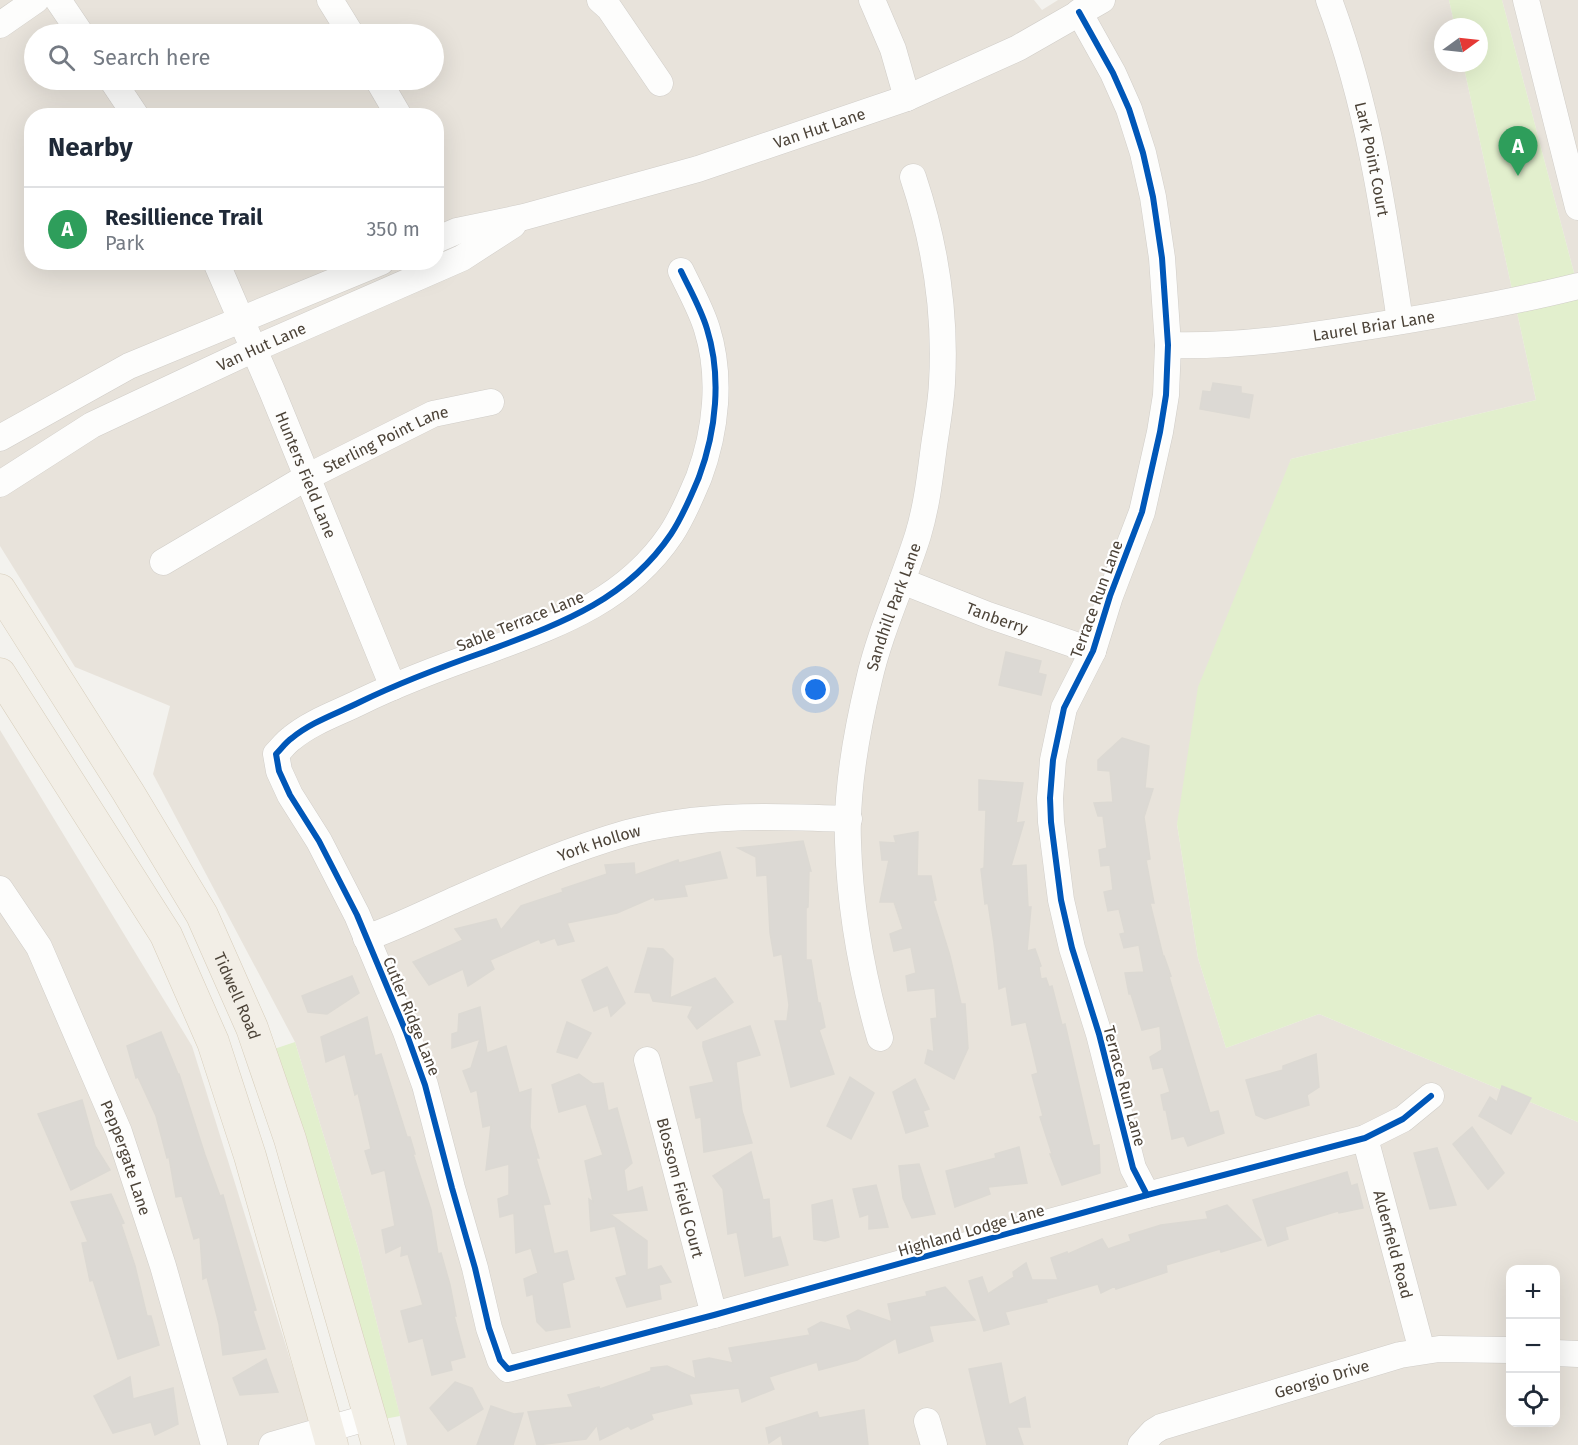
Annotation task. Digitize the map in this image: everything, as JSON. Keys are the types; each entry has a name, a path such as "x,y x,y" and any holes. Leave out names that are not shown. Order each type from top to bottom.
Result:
{"main road":[{"name":"Tidwell Road","path":"0,590 128,792 201,915 252,1028 290,1139 374,1431"},
{"path":"0,674 166,934 213,1042 250,1156 330,1437"},
{"path":"166,934 201,915"}],"street":[{"path":"0,25 36,0"},
{"path":"58,0 74,24"},
{"path":"330,0 345,24"},
{"path":"600,0 609,8 660,84"},
{"path":"872,0 893,49 907,98"},
{"name":"Van Hut Lane","path":"444,237 457,231 524,217 698,169 907,98 1018,48 1102,0"},
{"name":"Lark Point Court","path":"1329,0 1364,114 1385,220 1400,321"},
{"path":"1526,0 1572,152 1578,207"},
{"name":"Terrace Run Lane","path":"1079,12 1129,108 1143,153 1153,197 1162,258 1168,345 1166,395 1142,513 1110,596 1093,651 1064,708 1055,747 1050,798 1053,844 1061,900 1072,948 1098,1034 1133,1168 1147,1195"},
{"path":"119,90 131,108"},
{"path":"384,90 394,108"},
{"name":"Sandhill Park Lane","path":"880,1038 862,966 854,917 848,841 855,762 869,680 918,537 927,502 942,383 942,328 935,266 928,227 913,177"},
{"name":"Van Hut Lane","path":"444,266 462,258 524,217"},
{"name":"Hunters Field Lane","path":"219,270 393,687"},
{"name":"Van Hut Lane","path":"0,438 129,366 362,270"},
{"name":"Van Hut Lane","path":"0,484 92,426 254,349 435,270"},
{"name":"Sable Terrace Lane","path":"276,754 292,738 309,728 393,687 547,628 592,607 632,578 660,549 672,533 690,498 705,460 714,417 715,377 708,331 681,271"},
{"name":"Laurel Briar Lane","path":"1168,345 1217,346 1258,343 1526,299 1578,286"},
{"name":"Sterling Point Lane","path":"163,562 307,477 434,414 491,402"},
{"name":"Tanberry","path":"902,581 988,615 1093,651"},
{"name":"Cutler Ridge Lane","path":"276,754 279,771 290,795 328,859 390,992 425,1085 489,1328 500,1360 508,1369"},
{"name":"York Hollow","path":"366,938 398,927 448,903 552,860 627,833 725,817 849,819"},
{"name":"Peppergate Lane","path":"0,889 39,947 119,1132 163,1266 214,1445"},
{"name":"Blossom Field Court","path":"647,1060 714,1315"},
{"name":"Highland Lodge Lane","path":"508,1369 1365,1138 1403,1119 1431,1096"},
{"name":"Alderfield Road","path":"1365,1138 1422,1351"},
{"name":"Georgio Drive","path":"1142,1444 1153,1432 1175,1423 1383,1360 1422,1351 1466,1348 1506,1350"},
{"path":"1560,1353 1578,1354"},
{"path":"272,1445 374,1431"}],"shaded area":[{"path":"0,0 1034,0 1042,10 1058,0 1449,0 1453,18 1434,18 1434,72 1465,72 1536,400 1291,459 1177,824 1198,958 1226,1048 1319,1014 1578,1122 1578,1445 407,1445 358,1248 295,1042 153,774 170,706 75,667 0,546"},
{"path":"1502,0 1578,0 1578,288"},
{"path":"0,730 192,1046 317,1445 0,1445"}],"green space":[{"path":"1449,0 1502,0 1578,288 1578,1122 1319,1014 1226,1048 1198,958 1177,824 1198,687 1291,459 1536,400 1465,72 1488,72 1488,18 1453,18"},
{"path":"295,1042 358,1248 400,1416 384,1419 274,1049"}],"building":[{"path":"1213,383 1241,387 1241,393 1253,395 1249,418 1200,409 1203,391 1211,392"},
{"path":"1006,652 1041,661 1038,673 1046,675 1041,695 999,685"},
{"path":"1122,738 1149,746 1145,788 1153,789 1144,817 1150,859 1146,860 1154,903 1150,903 1163,956 1171,976 1169,977 1210,1113 1218,1111 1224,1133 1188,1146 1184,1136 1172,1139 1161,1095 1170,1092 1163,1067 1153,1069 1150,1057 1162,1050 1160,1026 1142,1030 1131,994 1129,994 1125,973 1144,972 1139,945 1124,948 1120,934 1125,933 1119,909 1108,911 1104,892 1113,890 1110,865 1101,866 1099,850 1107,848 1103,816 1098,816 1094,803 1113,802 1110,771 1098,770 1098,760"},
{"path":"979,780 1023,783 1016,823 1024,822 1011,866 1026,865 1028,907 1031,907 1027,951 1035,949 1041,966 1039,967 1041,979 1046,978 1049,987 1052,986 1062,1025 1065,1024 1093,1146 1099,1145 1100,1173 1062,1185 1050,1154 1052,1154 1040,1117 1043,1116 1032,1075 1038,1073 1026,1022 1012,1025 1006,986 999,989 988,903 985,904 981,869 984,868 986,810 979,810"},
{"path":"918,832 917,876 931,876 936,900 933,901 950,956 961,1004 965,1004 968,1048 954,1079 925,1063 928,1050 934,1052 931,1019 937,1018 935,988 908,991 906,976 916,973 911,947 894,951 890,934 903,929 894,902 880,902 889,860 882,860 880,842 896,843 894,836"},
{"path":"803,841 811,871 809,871 808,907 806,908 806,960 811,960 818,1003 820,1003 825,1027 819,1030 834,1074 791,1087 775,1021 787,1021 789,1005 782,954 774,956 770,933 767,875 757,876 756,857 738,848"},
{"path":"720,852 727,878 684,885 687,896 655,900 654,897 617,913 567,923 574,941 558,945 555,938 541,943 539,939 490,960 494,969 468,986 463,969 429,985 413,962 463,940 455,929 496,919 501,930 521,906 607,874 605,865 634,863 635,875 678,860 679,863"},
{"path":"648,948 663,949 673,959 670,998 715,978 733,1002 697,1029 688,1017 693,1006 653,1001 650,993 635,992"},
{"path":"607,967 625,1003 611,1016 608,1005 594,1011 582,980"},
{"path":"352,976 359,993 327,1014 308,1012 302,996"},
{"path":"480,1007 487,1053 506,1046 519,1093 531,1089 530,1127 539,1158 536,1158 550,1204 543,1205 554,1254 567,1251 574,1279 562,1283 570,1327 546,1331 537,1322 533,1294 527,1296 524,1279 538,1273 531,1248 516,1253 514,1213 500,1217 498,1199 509,1195 509,1164 486,1170 491,1125 483,1127 477,1090 471,1092 463,1071 471,1068 480,1039 452,1048 452,1034 458,1032 459,1014"},
{"path":"367,1017 375,1056 381,1054 407,1137 410,1137 415,1154 413,1154 431,1210 438,1254 441,1253 450,1285 456,1316 454,1316 465,1357 450,1361 452,1370 432,1375 423,1338 409,1342 401,1311 423,1305 408,1254 401,1256 402,1245 386,1253 382,1230 395,1226 385,1170 372,1174 365,1151 371,1149 358,1093 355,1095 345,1054 326,1062 321,1037"},
{"path":"567,1022 591,1033 577,1058 557,1052"},
{"path":"750,1026 760,1055 736,1062 742,1111 752,1143 704,1152 701,1117 696,1118 690,1087 714,1082 703,1042"},
{"path":"161,1032 179,1074 220,1196 223,1195 265,1349 223,1355 219,1324 207,1277 203,1279 200,1237 194,1239 182,1196 176,1197 169,1157 167,1158 156,1116 138,1077 136,1078 127,1046"},
{"path":"1316,1054 1319,1087 1307,1095 1309,1105 1265,1119 1256,1115 1246,1080 1283,1070 1283,1066"},
{"path":"579,1074 593,1084 603,1083 608,1111 617,1108 632,1163 624,1170 627,1192 642,1187 647,1210 610,1214 647,1241 647,1270 661,1266 671,1282 659,1285 661,1299 627,1307 616,1278 627,1275 615,1226 591,1231 589,1199 593,1202 585,1161 603,1155 586,1104 559,1112 552,1085"},
{"path":"850,1077 874,1093 851,1139 827,1126"},
{"path":"915,1079 929,1109 923,1111 928,1126 906,1133 893,1092"},
{"path":"1502,1086 1531,1098 1511,1134 1479,1116 1490,1097 1497,1102"},
{"path":"82,1100 95,1146 110,1170 71,1190 38,1114"},
{"path":"1472,1127 1504,1173 1488,1189 1453,1144"},
{"path":"1019,1147 1027,1183 988,1187 990,1194 955,1207 946,1171 996,1158 995,1154"},
{"path":"1437,1148 1456,1205 1430,1209 1414,1153"},
{"path":"751,1152 763,1200 769,1199 772,1239 780,1237 788,1265 745,1276 737,1232 728,1234 723,1189 713,1176"},
{"path":"919,1164 935,1214 912,1218 903,1198 899,1166"},
{"path":"1347,1172 1351,1186 1357,1184 1363,1208 1339,1213 1338,1211 1285,1227 1288,1239 1268,1246 1253,1200"},
{"path":"876,1185 888,1227 869,1229 869,1214 860,1217 853,1189"},
{"path":"111,1194 124,1223 121,1224 135,1266 147,1316 151,1316 159,1345 118,1359 93,1280 90,1281 82,1243 88,1242 71,1202"},
{"path":"832,1200 839,1237 825,1241 814,1239 812,1205"},
{"path":"1227,1205 1261,1240 1166,1265 1167,1272 1116,1289 1115,1286 1101,1293 1098,1284 1046,1299 1047,1302 1005,1312 1009,1324 984,1331 969,1281 982,1277 988,1294 1014,1277 1013,1272 1026,1263 1032,1280 1058,1280 1051,1258 1067,1252 1068,1254 1102,1239 1108,1249 1131,1241 1129,1235 1161,1225 1208,1219 1206,1212"},
{"path":"945,1287 975,1320 929,1326 933,1341 899,1353 896,1338 857,1360 819,1370 817,1362 769,1377 774,1389 742,1402 739,1388 689,1394 692,1404 651,1414 653,1419 631,1429 628,1426 600,1440 597,1425 586,1439 537,1445 528,1412 573,1407 568,1395 599,1387 600,1389 651,1371 651,1368 667,1366 696,1379 693,1361 709,1358 733,1363 729,1348 810,1335 808,1329 821,1322 852,1331 847,1316 858,1310 892,1322 888,1304 927,1296 926,1292"},
{"path":"266,1359 278,1392 240,1395 233,1378"},
{"path":"1001,1363 1009,1405 1025,1397 1030,1427 1017,1427 1023,1445 987,1445 969,1369"},
{"path":"130,1377 133,1399 173,1388 178,1424 155,1435 151,1422 113,1433 94,1396"},
{"path":"455,1382 472,1388 483,1409 448,1431 430,1408"},
{"path":"491,1406 514,1414 523,1413 513,1445 477,1445"},
{"path":"864,1410 868,1445 783,1445 781,1435 769,1443 766,1428 817,1412 819,1418"}],"cycle path":[{"path":"1079,12 1113,73 1129,109 1143,153 1153,197 1162,258 1168,345 1166,395 1142,512 1110,596 1093,651 1064,708 1053,760 1051,822 1061,900 1072,948 1099,1034 1133,1168 1147,1195"},
{"path":"681,271 699,307 712,347 716,385 715,404 710,441 699,477 671,534 653,557 633,577 589,608 540,631 407,681 325,718 299,732 276,754 279,771 290,795 319,841 357,915 406,1032 425,1085 489,1328 500,1360 508,1369 1365,1138 1403,1119 1431,1096"}],"place":[{"name":"Resillience Trail","path":"1518,176"}]}
